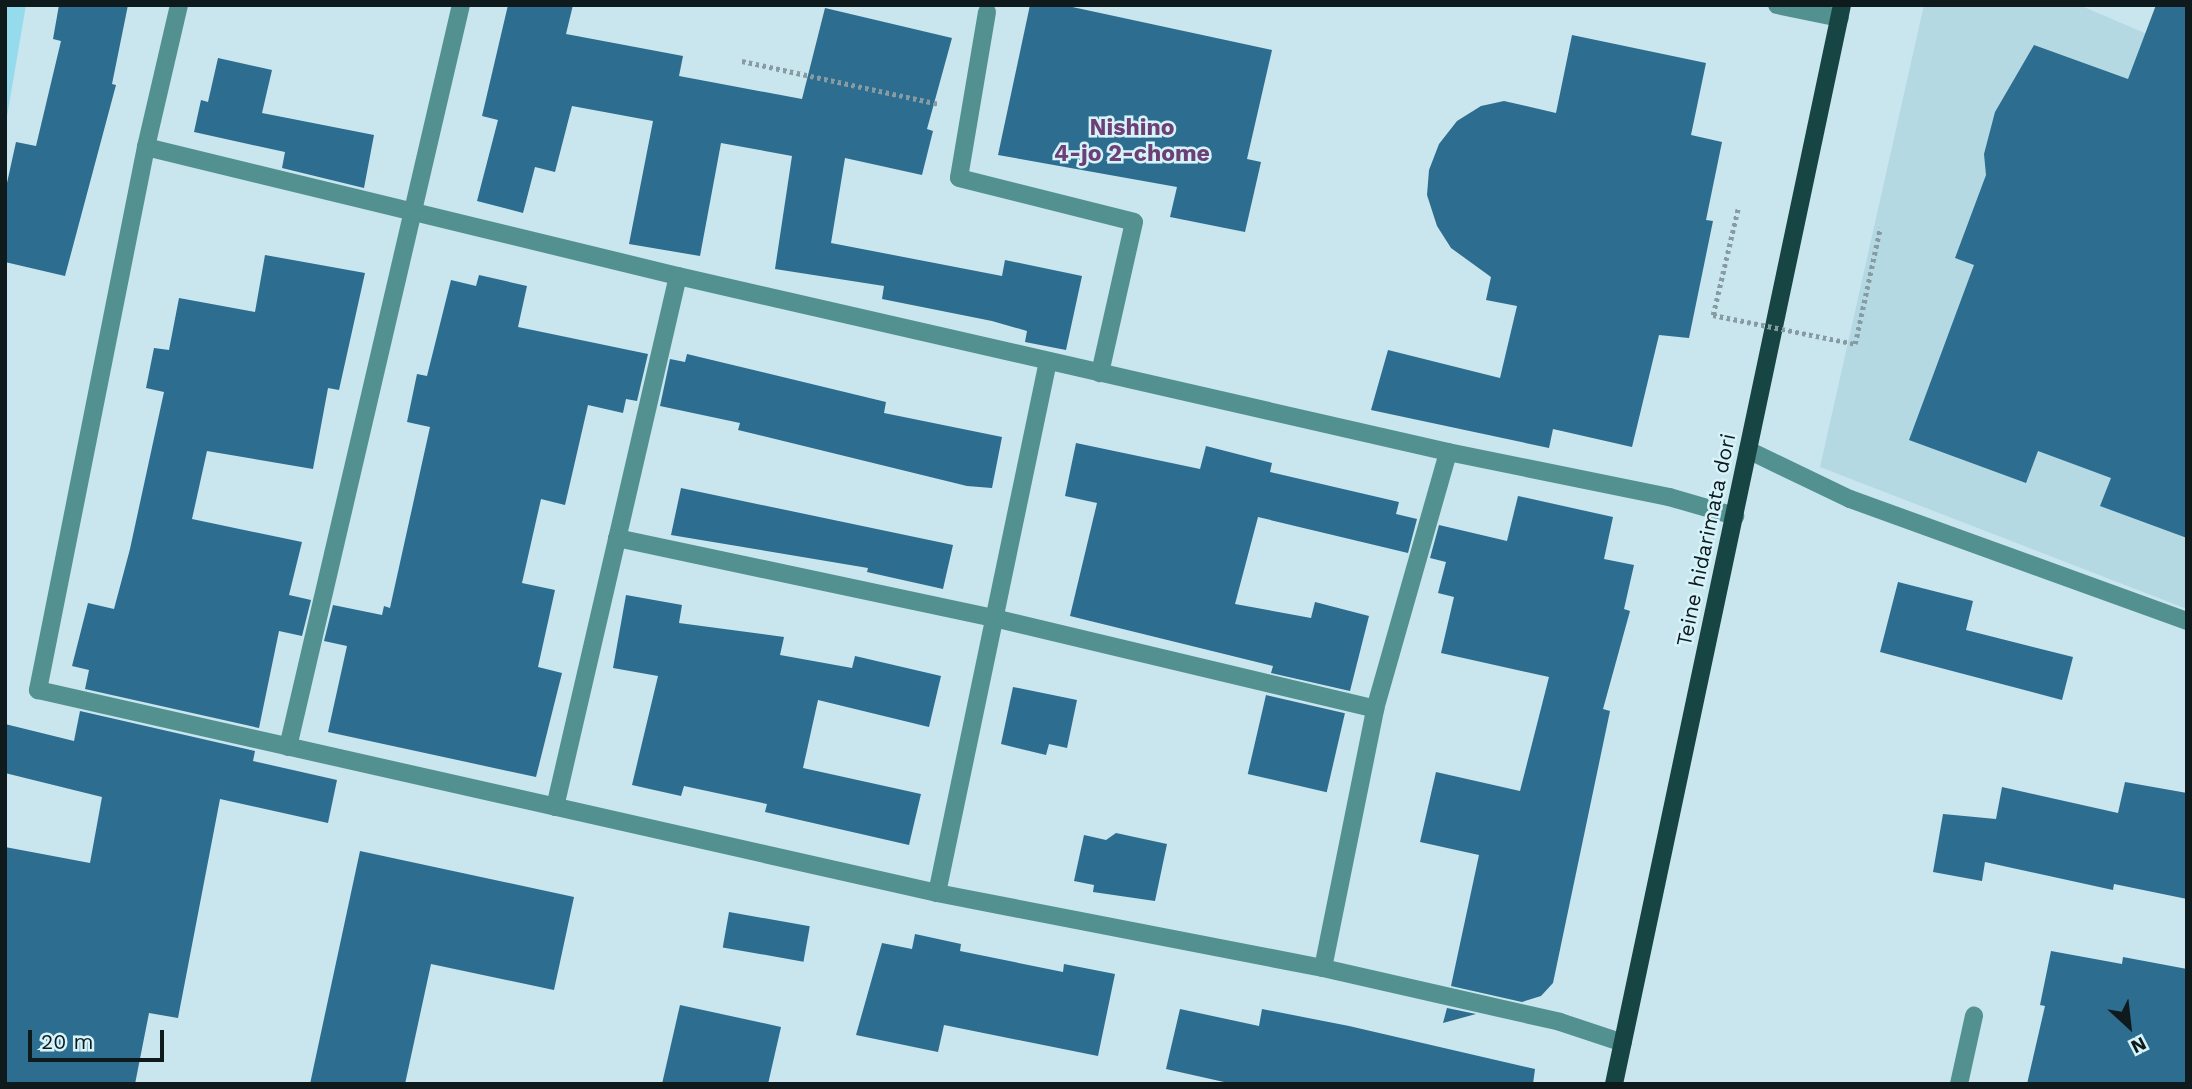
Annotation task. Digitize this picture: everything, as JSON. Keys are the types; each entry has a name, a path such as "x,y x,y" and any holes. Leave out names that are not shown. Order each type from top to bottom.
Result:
{"main road":[{"name":"Teine hidarimata dori","path":"1614,1084 1841,11"}],"street":[{"path":"179,5 146,146 38,690 937,892 1323,968 1560,1022 1623,1043"},
{"path":"288,747 461,5"},
{"path":"1777,5 1841,11"},
{"path":"987,12 959,178 1134,222 1100,373"},
{"path":"146,146 411,214 1448,452 1669,496 1735,516"},
{"path":"555,807 678,276"},
{"path":"937,892 1048,361"},
{"path":"1748,450 1850,499 2187,621"},
{"path":"1323,968 1375,709 1448,452"},
{"path":"617,538 994,618 1375,709"},
{"path":"1959,1084 1974,1016"}],"path":[{"path":"743,61 971,111"},
{"path":"1738,208 1713,315 1854,344 1880,228"}],"shaded area":[{"path":"5,5 26,5 5,128"},
{"path":"1924,5 2079,5 2187,51 2187,609 1820,467"}],"building":[{"path":"59,5 128,5 112,84 116,85 65,276 5,262 5,192 16,142 36,146 61,41 53,39"},
{"path":"508,5 573,5 566,34 683,56 679,76 802,99 825,8 952,38 927,129 933,131 922,175 845,158 831,243 1002,276 1005,260 1082,276 1066,350 1025,342 1027,331 992,321 882,299 884,286 775,269 792,156 721,143 700,256 629,244 653,121 572,106 555,172 535,167 523,213 477,201 498,120 482,116"},
{"path":"1030,5 1063,5 1272,50 1247,159 1261,162 1245,232 1170,217 1177,187 998,155"},
{"path":"2156,5 2187,5 2187,538 2100,506 2111,478 2038,451 2026,483 1909,440 1974,265 1955,258 1986,175 1984,154 1995,112 2034,45 2128,79"},
{"path":"1572,35 1706,63 1691,135 1722,142 1706,220 1713,221 1689,338 1659,335 1632,447 1553,429 1549,448 1371,410 1388,350 1500,378 1517,306 1486,300 1491,277 1451,248 1437,226 1427,195 1429,170 1439,144 1457,121 1481,106 1504,101 1556,113"},
{"path":"218,58 272,70 262,113 374,135 364,188 282,168 285,152 194,132 201,100 208,102"},
{"path":"265,255 365,273 339,390 328,388 313,469 207,451 192,519 302,542 289,595 311,600 302,636 279,631 259,728 85,689 89,670 72,666 88,603 114,609 130,549 164,392 146,388 154,348 169,350 179,298 255,312"},
{"path":"479,275 527,286 518,327 648,354 637,401 626,399 623,413 588,405 565,505 541,499 522,583 555,590 538,667 562,673 536,777 328,732 347,646 324,641 333,605 382,615 384,606 390,608 430,427 407,422 417,374 427,376 451,280 476,286"},
{"path":"687,354 886,402 884,413 1002,437 992,488 967,486 738,430 740,423 660,406 670,359 685,362"},
{"path":"1076,443 1200,469 1206,446 1272,463 1270,472 1399,502 1396,514 1417,519 1408,553 1258,517 1235,604 1311,618 1315,602 1369,616 1350,691 1271,673 1273,666 1070,616 1097,503 1065,496"},
{"path":"681,488 953,545 943,589 867,572 868,568 671,535"},
{"path":"1518,496 1613,517 1604,559 1634,565 1624,609 1630,611 1603,709 1610,711 1553,983 1541,996 1522,1002 1451,986 1479,855 1420,842 1436,772 1520,791 1549,677 1441,653 1454,597 1438,593 1446,562 1430,558 1439,525 1507,541"},
{"path":"1898,582 1973,601 1966,630 2073,657 2062,700 1880,652"},
{"path":"626,595 682,605 679,623 784,637 780,655 852,668 855,656 941,676 929,727 818,700 803,768 921,794 909,845 765,812 767,804 684,786 681,796 632,785 658,676 613,668"},
{"path":"1013,687 1077,700 1067,748 1049,744 1046,755 1001,744"},
{"path":"1266,695 1345,713 1327,792 1248,774"},
{"path":"80,711 255,751 253,761 337,780 328,823 220,799 178,1018 149,1013 135,1084 5,1084 5,847 90,863 102,797 5,773 5,724 74,741"},
{"path":"2125,782 2187,793 2187,899 2114,884 2113,890 1985,862 1982,881 1933,872 1943,814 1996,819 2002,787 2118,813"},
{"path":"1116,833 1167,844 1155,901 1093,892 1094,885 1074,881 1084,835 1106,840"},
{"path":"360,851 574,897 554,990 431,964 405,1084 310,1084"},
{"path":"729,912 810,926 804,962 723,947"},
{"path":"915,934 961,944 960,951 1063,972 1064,964 1115,974 1098,1056 944,1025 938,1052 856,1035 882,943 912,949"},
{"path":"2051,951 2122,964 2123,957 2187,969 2187,1084 2027,1084 2045,1006 2040,1005"},
{"path":"680,1005 781,1027 768,1084 662,1084"},
{"path":"1447,1008 1476,1014 1443,1023"},
{"path":"1180,1009 1259,1026 1262,1009 1349,1026 1535,1069 1533,1084 1233,1084 1166,1069"}],"district":[{"name":"Nishino 4-jo 2-chome","path":"1132,141"}]}
